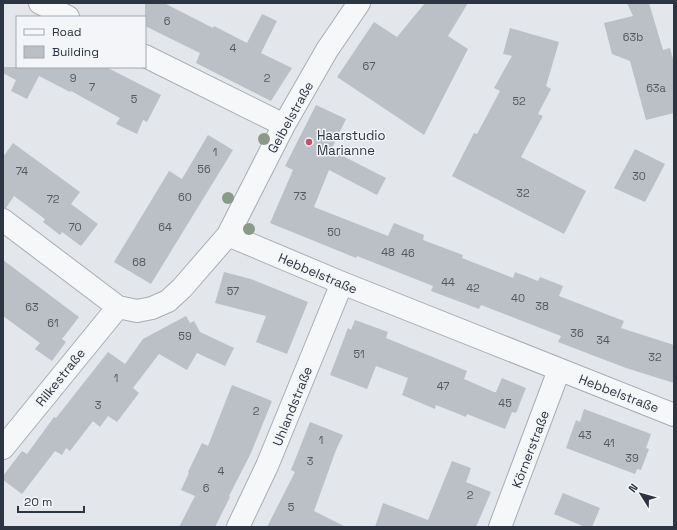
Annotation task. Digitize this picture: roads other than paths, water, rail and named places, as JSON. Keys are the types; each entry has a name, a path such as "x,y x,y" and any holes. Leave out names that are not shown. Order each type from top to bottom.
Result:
{"street":[{"path":"40,3 66,16"},
{"name":"Geibelstraße","path":"228,235 284,126 327,50 359,3"},
{"path":"146,57 284,126"},
{"path":"3,220 118,307 137,311 152,308 168,301 182,288 228,235"},
{"name":"Hebbelstraße","path":"228,235 342,283 674,415"},
{"name":"Uhlandstraße","path":"238,527 267,466 342,283"},
{"name":"Rilkestraße","path":"3,448 118,307"},
{"name":"Körnerstraße","path":"500,527 560,370"}],"place":[{"name":"Haarstudio Marianne","path":"309,142"}]}
